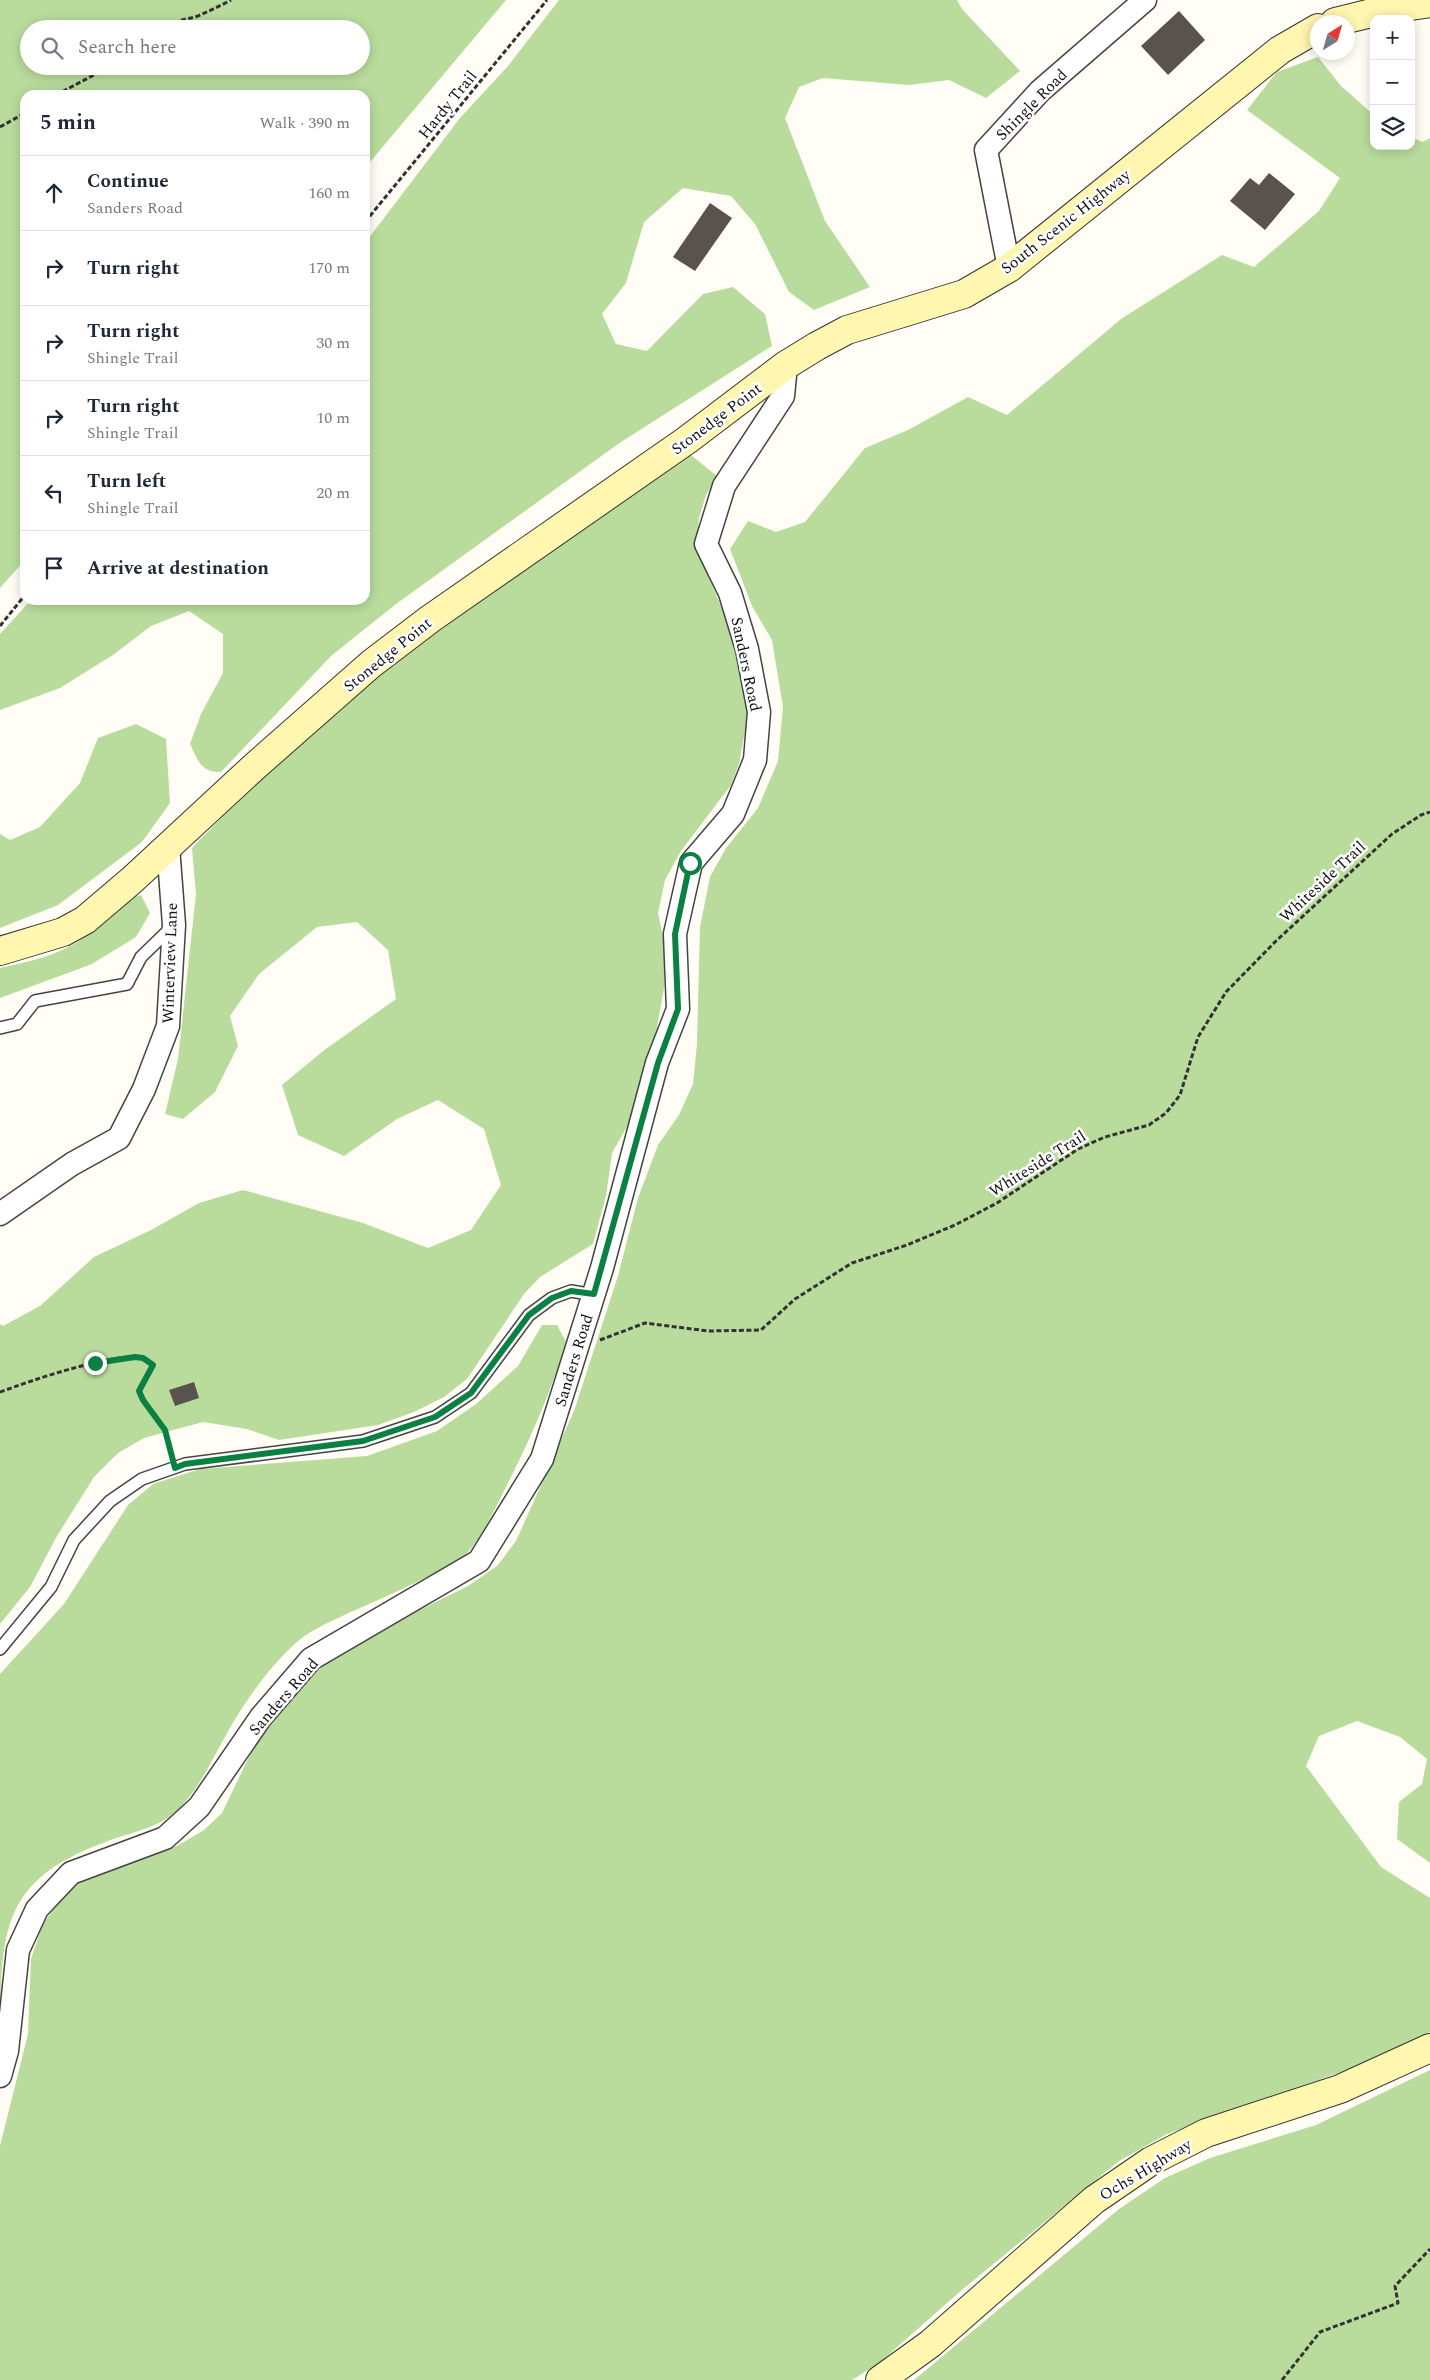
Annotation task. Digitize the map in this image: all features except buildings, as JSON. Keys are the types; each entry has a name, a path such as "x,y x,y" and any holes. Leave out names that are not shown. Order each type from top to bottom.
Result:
{"main road":[{"path":"1355,17 1384,10 1430,4"},
{"name":"South Scenic Highway","path":"786,365 816,346 847,330 964,294 1009,268 1280,50 1310,33"},
{"name":"Stonedge Point","path":"0,951 63,932 85,920 132,880 370,664 430,619 687,440 786,365"},
{"name":"Ochs Highway","path":"880,2380 930,2344 1094,2200 1151,2162 1206,2133 1340,2089 1430,2048"}],"street":[{"name":"Shingle Road","path":"1009,268 986,150 1040,91 1145,0"},
{"name":"Sanders Road","path":"0,2076 7,2051 18,1950 37,1909 71,1873 165,1838 199,1807 261,1716 311,1659 480,1561 542,1459 587,1318 658,1063 678,1009 675,934 690,863 733,814 756,760 759,712 747,649 730,593 706,544 724,486 783,396 786,365"},
{"name":"Winterview Lane","path":"0,1214 72,1164 119,1138 144,1088 168,1026 174,925 168,846"}],"lane":[{"path":"0,1028 17,1024 35,1001 127,984 141,957 174,925"},
{"path":"0,1649 51,1587 74,1540 110,1501 142,1479 185,1464 363,1441 435,1417 471,1393 529,1315 552,1298 571,1291 594,1294"}],"path":[{"path":"179,20 195,17 231,0"},
{"name":"Hardy Trail","path":"370,216 547,0"},
{"path":"65,90 94,75"},
{"path":"0,127 20,116"},
{"path":"0,626 20,602"},
{"name":"Whiteside Trail","path":"587,1318 601,1341 645,1323 708,1330 761,1330 795,1299 852,1263 906,1245 956,1225 997,1203 1078,1149 1105,1137 1149,1125 1166,1113 1180,1096 1198,1037 1226,992 1283,935 1392,834 1430,812"},
{"path":"0,1392 95,1363 135,1357 143,1358 153,1365 139,1391 143,1400 165,1430 175,1468"},
{"path":"1282,2380 1320,2332 1398,2303 1395,2286 1430,2249"}],"green space":[{"path":"0,0 506,0 370,162 370,90 20,90 20,566 0,588"},
{"path":"559,0 957,0 962,9 1020,71 986,98 949,80 909,85 823,78 799,87 785,118 825,221 870,287 814,310 789,292 755,224 731,196 683,188 644,222 626,283 602,314 616,344 647,351 703,294 733,287 765,314 772,346 618,444 396,604 331,656 221,772 214,772 204,768 190,744 201,714 223,673 223,634 189,611 151,626 113,655 60,688 0,710 0,634 26,605 370,605 370,236 460,118 508,66"},
{"path":"1310,60 1320,60 1341,86 1370,111 1370,150 1415,150 1415,139 1423,142 1430,138 1430,1863 1397,1839 1399,1802 1422,1784 1427,1759 1400,1737 1357,1721 1319,1736 1306,1766 1381,1867 1430,1898 1430,2032 1374,2060 1167,2134 1119,2161 963,2289 879,2363 852,2380 0,2380 0,2146 28,2034 31,1959 43,1924 60,1900 80,1882 111,1866 177,1846 204,1830 222,1813 259,1736 321,1664 363,1638 468,1586 497,1566 516,1541 574,1411 618,1276 638,1198 658,1145 679,1115 693,1084 697,1044 700,927 710,877 726,848 758,808 778,761 783,707 772,640 752,606 730,549 748,521 776,532 805,522 865,448 908,430 968,397 1007,415 1121,319 1222,255 1254,267 1319,211 1340,178 1247,110 1277,72"},
{"path":"687,452 717,476 706,495 699,518 696,548 735,639 746,680 747,720 739,764 731,785 681,851 665,880 658,913 665,946 664,988 651,1061 633,1116 612,1153 606,1196 593,1244 540,1277 524,1294 467,1379 444,1397 414,1412 378,1425 279,1440 247,1429 203,1422 144,1438 118,1453 94,1477 57,1536 30,1587 0,1624 0,1324 3,1326 40,1306 94,1257 151,1230 199,1203 243,1190 363,1223 428,1248 471,1230 501,1185 484,1129 438,1100 397,1119 344,1156 298,1135 282,1085 323,1051 396,999 388,950 357,922 317,927 259,974 230,1016 238,1046 215,1092 183,1119 165,1114 178,1059 196,894 192,848 256,782 381,670"},
{"path":"136,724 166,739 170,803 142,842 58,905 0,928 0,834 10,840 40,827 80,783 98,738"},
{"path":"141,895 150,913 136,937 92,964 0,998 0,968 43,957 64,949 83,938 117,907"},
{"path":"542,1325 557,1325 566,1342 554,1379 532,1434 492,1516 474,1545 460,1560 453,1564 324,1624 298,1641 278,1661 249,1698 202,1779 179,1809 154,1825 111,1840 69,1858 44,1874 26,1893 14,1913 7,1937 3,1964 0,2028 0,1674 64,1604 128,1505 153,1484 200,1469 367,1456 437,1431 476,1404 518,1366"},
{"path":"1430,2070 1430,2380 914,2380 1119,2209 1165,2178 1210,2158 1316,2125"}],"route":[{"path":"95,1363 135,1357 143,1358 153,1365 151,1372 139,1391 143,1400 168,1435 175,1468 185,1464 253,1457 363,1441 435,1417 471,1393 529,1315 552,1298 571,1291 594,1294 658,1063 678,1009 675,934 690,863"}]}
